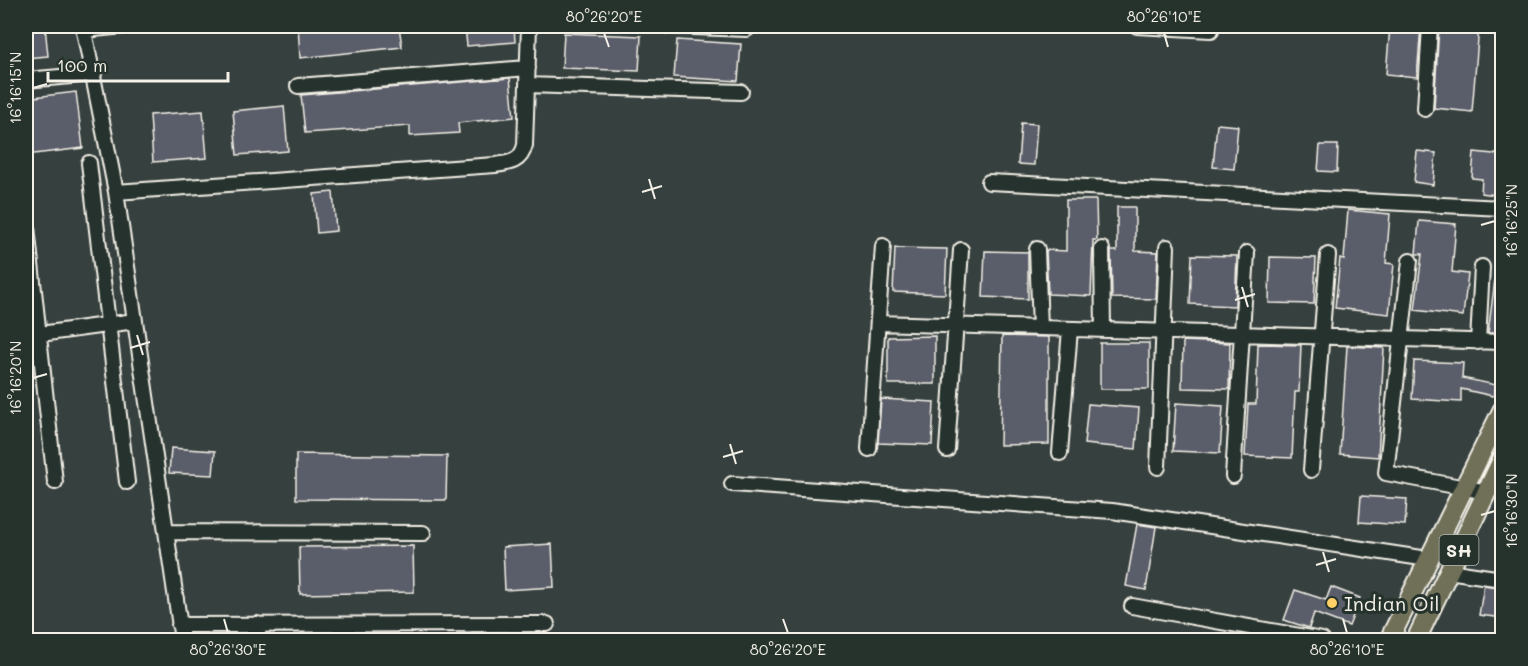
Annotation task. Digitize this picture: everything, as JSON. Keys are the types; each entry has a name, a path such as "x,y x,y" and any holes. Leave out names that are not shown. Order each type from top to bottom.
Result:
{"main road":[{"path":"1389,640 1503,411"},
{"name":"SH","path":"1416,640 1503,460"}],"street":[{"path":"124,26 84,28 116,192 182,640"},
{"path":"116,192 508,163 518,160 523,154 529,26"},
{"path":"668,26 747,29"},
{"path":"1137,26 1211,30"},
{"path":"1425,109 1430,26"},
{"path":"298,86 528,68"},
{"path":"26,80 94,74"},
{"path":"527,85 741,92"},
{"path":"89,163 127,482"},
{"path":"989,182 1503,208"},
{"path":"26,218 32,335 55,482"},
{"path":"869,449 883,246"},
{"path":"1158,467 1167,247"},
{"path":"1037,249 1040,328"},
{"path":"1102,249 1103,330"},
{"path":"947,450 961,250"},
{"path":"1233,476 1247,253"},
{"path":"1311,470 1328,255"},
{"path":"1410,261 1386,473 1487,492"},
{"path":"1478,342 1482,267"},
{"path":"32,335 135,321"},
{"path":"878,323 1503,342"},
{"path":"1060,453 1070,329"},
{"path":"732,484 1112,511 1428,559"},
{"path":"166,532 423,533"},
{"path":"1448,572 1503,579"},
{"path":"1132,606 1322,640"},
{"path":"257,624 259,640"},
{"path":"179,625 547,624"}],"building":[{"path":"26,26 45,26 48,56 26,58"},
{"path":"298,26 399,26 402,47 300,58"},
{"path":"465,26 514,26 515,42 467,46"},
{"path":"1390,26 1421,26 1417,77 1386,74"},
{"path":"1439,26 1479,26 1472,112 1434,108"},
{"path":"564,33 641,36 639,71 562,68"},
{"path":"677,40 741,44 738,81 674,77"},
{"path":"510,78 514,117 458,123 459,133 410,136 410,126 305,133 301,95"},
{"path":"76,92 83,148 26,155 26,98"},
{"path":"284,106 288,151 237,155 233,111"},
{"path":"203,111 207,158 153,162 150,115"},
{"path":"1021,123 1037,124 1034,165 1018,164"},
{"path":"1217,124 1238,126 1234,169 1213,167"},
{"path":"1320,145 1338,145 1337,172 1318,171"},
{"path":"1417,151 1436,153 1433,185 1414,182"},
{"path":"1474,152 1503,155 1503,196 1481,193 1482,179 1472,178"},
{"path":"333,192 336,231 317,233 314,194"},
{"path":"1066,200 1096,200 1097,240 1093,240 1091,296 1048,294 1046,250 1066,251"},
{"path":"1117,207 1135,207 1135,251 1158,252 1156,299 1112,298 1111,251 1117,251"},
{"path":"1348,210 1390,214 1386,263 1394,264 1389,314 1335,308 1340,258 1344,259"},
{"path":"1419,221 1456,224 1452,272 1468,274 1463,316 1415,310 1422,254 1416,254"},
{"path":"895,248 947,249 945,294 893,292"},
{"path":"985,251 1028,252 1028,299 983,297"},
{"path":"1192,255 1237,256 1235,306 1190,304"},
{"path":"1270,257 1316,258 1314,304 1269,303"},
{"path":"1496,272 1503,272 1503,333 1488,333"},
{"path":"935,336 935,384 888,384 888,337"},
{"path":"1002,336 1049,337 1049,444 1000,445"},
{"path":"1183,341 1230,343 1229,389 1182,388"},
{"path":"1100,343 1149,343 1149,389 1100,389"},
{"path":"1258,344 1301,345 1299,392 1295,392 1292,458 1245,456 1248,404 1256,404"},
{"path":"1347,346 1384,348 1378,457 1340,454"},
{"path":"1414,361 1463,363 1462,378 1496,385 1493,396 1461,389 1461,402 1412,399"},
{"path":"881,399 934,402 932,445 878,443"},
{"path":"1176,403 1223,406 1220,453 1173,451"},
{"path":"1088,404 1139,408 1136,449 1084,444"},
{"path":"171,448 215,451 213,475 169,473"},
{"path":"296,454 447,456 446,500 296,499"},
{"path":"1361,496 1407,499 1405,525 1359,522"},
{"path":"1137,524 1156,527 1146,590 1126,586"},
{"path":"552,544 554,587 505,590 503,547"},
{"path":"413,546 414,592 300,594 299,547"},
{"path":"1484,585 1503,588 1503,618 1479,615"},
{"path":"1331,587 1360,598 1349,626 1314,613 1309,628 1284,620 1295,590 1326,600"}],"place":[{"name":"Indian Oil","path":"1332,603"}]}
